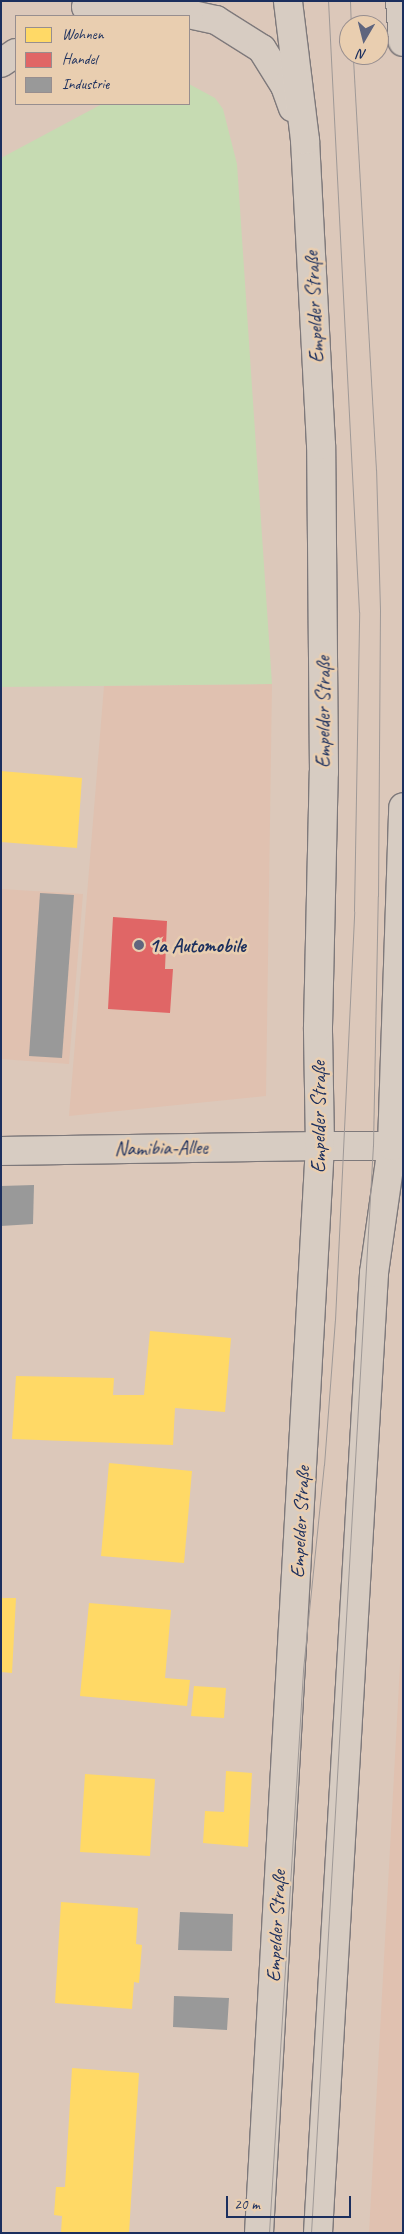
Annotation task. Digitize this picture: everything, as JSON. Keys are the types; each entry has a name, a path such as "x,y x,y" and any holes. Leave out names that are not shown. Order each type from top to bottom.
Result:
{"street":[{"name":"Empelder Straße","path":"259,2233 320,1146 318,1027 324,772 322,445 305,140 288,1"},
{"path":"400,1 403,42"},
{"path":"84,8 147,4 216,20 262,49 285,86 305,140"},
{"path":"1,63 15,54"},
{"path":"318,2233 374,1273 397,1146 403,807"},
{"name":"Namibia-Allee","path":"1,1151 397,1146"}],"shaded area":[{"path":"272,684 266,1096 69,1116 104,686"},
{"path":"1,889 83,894 69,1064 1,1059"},
{"path":"403,1610 403,2233 369,2233"}],"green space":[{"path":"190,85 215,98 223,109 237,164 272,684 1,687 1,158 100,105 190,105"}],"building: Wohnen":[{"path":"1,771 82,778 77,848 1,842"},
{"path":"150,1331 231,1338 225,1412 175,1408 173,1445 12,1439 16,1376 114,1378 113,1395 144,1395"},
{"path":"109,1463 192,1471 184,1563 101,1556"},
{"path":"1,1598 16,1598 12,1673 1,1672"},
{"path":"89,1603 171,1610 165,1678 190,1680 187,1706 80,1696"},
{"path":"194,1686 226,1688 224,1718 191,1716"},
{"path":"226,1771 252,1773 248,1847 203,1843 205,1811 224,1812"},
{"path":"85,1774 155,1779 150,1856 80,1852"},
{"path":"61,1902 138,1908 136,1944 142,1945 139,1983 134,1982 132,2009 55,2003"},
{"path":"72,2068 139,2073 129,2233 61,2233 62,2216 54,2215 56,2187 65,2187"}],"building: Handel":[{"name":"1a Automobile","path":"113,917 167,921 165,969 173,969 170,1013 108,1009"}],"building: Industrie":[{"path":"40,893 74,895 62,1058 29,1056"},
{"path":"34,1185 33,1224 1,1226 1,1186"},
{"path":"180,1912 233,1914 232,1951 178,1950"},
{"path":"174,1996 229,1998 227,2030 173,2027"}],"tram line":[{"path":"269,2233 303,1670 324,1465 335,1320 354,911 359,612 328,1"},
{"path":"350,1 351,15"},
{"path":"311,2233 373,1146 378,896 380,610 376,470 354,65"}],"place":[{"name":"1a Automobile","path":"139,945"}]}
